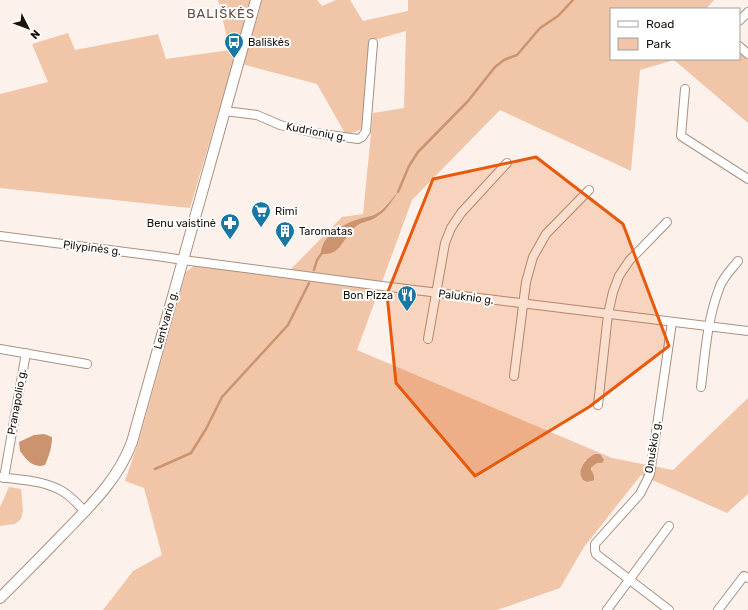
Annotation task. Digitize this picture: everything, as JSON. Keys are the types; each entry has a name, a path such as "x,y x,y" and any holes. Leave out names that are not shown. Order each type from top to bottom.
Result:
{"main road":[{"name":"Lentvario g.","path":"0,598 85,512 109,485 126,458 132,442 256,0"}],"street":[{"path":"740,20 748,12"},
{"name":"Kudrionių g.","path":"225,111 258,115 280,125 320,134 358,139 362,137 366,131 373,43"},
{"path":"740,47 748,54"},
{"path":"685,89 681,136 748,179"},
{"path":"428,339 445,243 451,228 460,213 507,163"},
{"path":"514,376 526,282 533,256 546,234 589,190"},
{"path":"598,405 608,314 613,292 619,276 629,261 667,222"},
{"name":"Pilypinės g.","path":"0,236 183,260"},
{"name":"Paluknio g.","path":"183,260 435,293 748,331"},
{"path":"701,387 709,327 719,288 726,275 738,261"},
{"name":"Onuškio g.","path":"629,580 596,554 594,550 595,544 640,494 650,474 672,322"},
{"path":"0,349 87,364"},
{"name":"Pranapolio g.","path":"2,478 26,353"},
{"path":"2,478 30,481 52,486 69,496 85,512"},
{"path":"607,610 669,526"},
{"path":"718,610 744,576 748,578"},
{"path":"629,580 669,610"}],"highlighted area":[{"path":"536,157 623,224 669,346 589,407 475,476 396,383 387,294 433,179"}],"green space":[{"path":"218,0 250,0 246,19 190,208 0,188 0,94 48,82 32,44 68,33 75,50 158,34 166,59 230,50"},
{"path":"261,0 317,0 322,6 336,0 350,0 363,21 408,11 408,0 714,0 707,8 610,8 610,60 674,60 640,70 631,171 500,110 412,200 357,350 612,458 673,470 748,398 748,494 727,513 641,475 584,547 560,588 497,610 103,610 133,571 162,555 144,488 125,481 139,440 186,272 194,266 289,277 290,270 342,217 363,214 373,113 404,108 406,31 371,41 362,129 346,135 317,84 242,64 259,12","holes":["396,195 379,216 358,225 349,233 341,246 322,246 333,232 343,226 378,213","585,460 602,463 592,466 591,482 582,478 581,469"]},
{"path":"740,52 748,60 748,123 674,60 740,60"},
{"path":"9,487 21,489 23,510 21,519 15,524 0,526 0,507"}],"shaded area":[{"path":"398,192 379,216 358,225 353,229 339,248 330,253 323,254 321,252 326,240 335,231 353,221 377,213 384,208"},
{"path":"44,434 52,437 51,448 45,465 37,466 27,460 22,454 20,451 19,442 34,435"},
{"path":"595,454 600,454 604,460 602,463 595,464 591,469 594,480 589,482 585,481 582,478 581,469 583,464"}],"waterway":[{"path":"398,192 409,166 418,152 468,101 495,67 504,60 517,55 540,28 558,16 573,0"},
{"path":"314,270 317,260 322,253"},
{"path":"155,469 191,453 206,429 222,397 288,325 309,283"}],"place":[{"name":"Bališkės","path":"234,59"},
{"name":"Rimi","path":"261,228"},
{"name":"Benu vaistinė","path":"230,240"},
{"name":"Taromatas","path":"285,248"},
{"name":"Bon Pizza","path":"407,312"}],"district":[{"name":"BALIŠKĖS","path":"221,13"}]}
